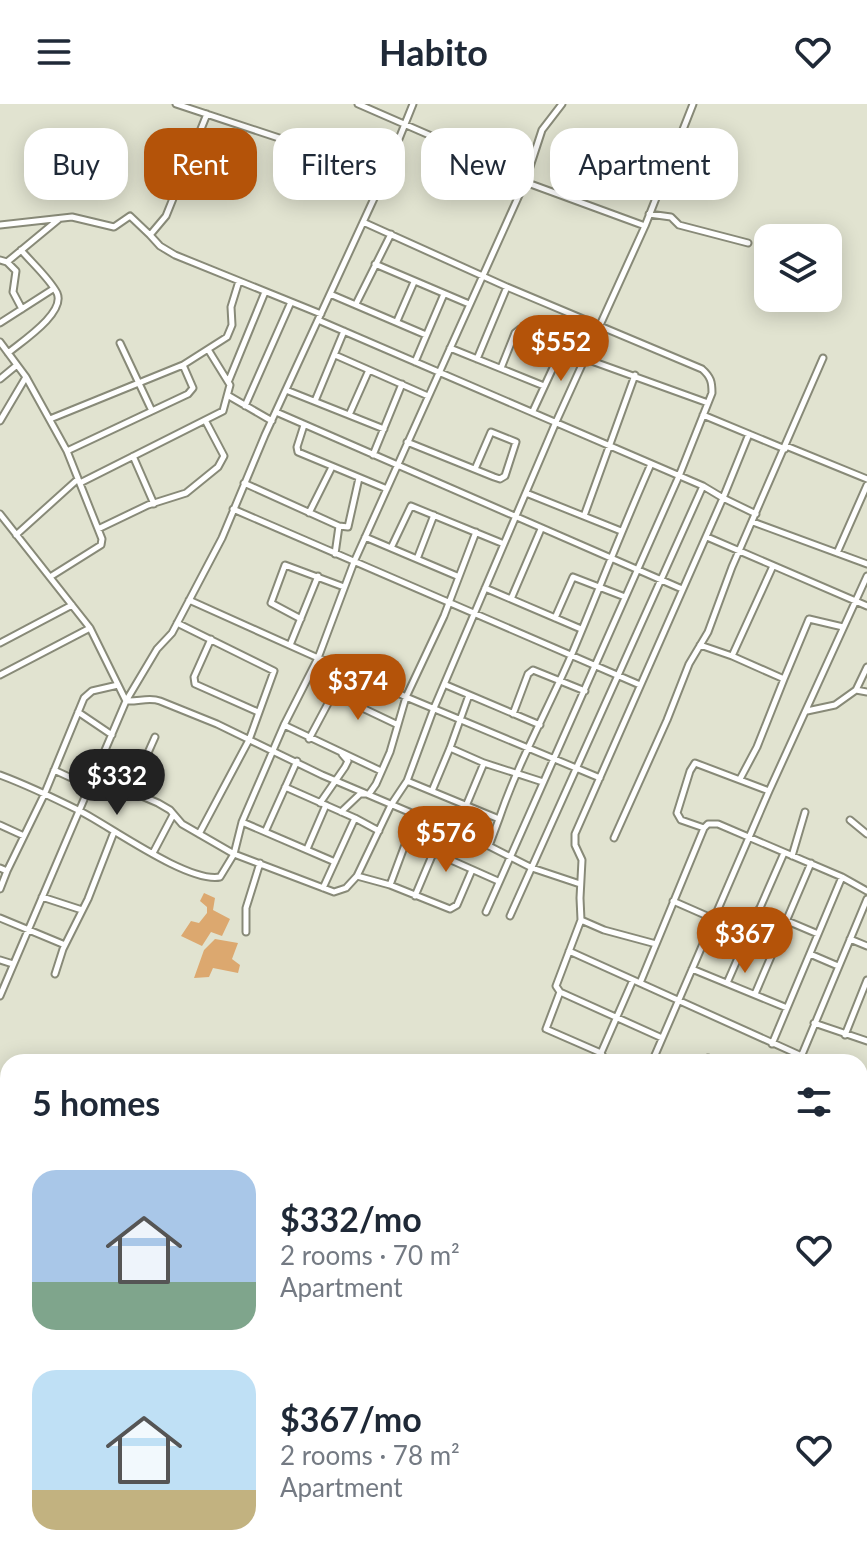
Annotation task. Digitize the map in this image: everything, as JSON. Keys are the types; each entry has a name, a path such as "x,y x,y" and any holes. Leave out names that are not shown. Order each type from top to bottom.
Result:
{"street":[{"path":"176,104 273,136"},
{"path":"358,104 421,133"},
{"path":"404,126 413,104"},
{"path":"534,154 542,130 562,104"},
{"path":"54,770 91,787 131,791 164,806 182,824 234,854 323,888 340,892 357,876 391,805 407,781 434,708 556,422 645,226 693,104"},
{"path":"150,235 162,222 178,190 207,114"},
{"path":"534,185 645,226"},
{"path":"0,996 126,701 189,600 373,200"},
{"path":"0,775 81,811 114,832 195,873 220,877 234,854 242,822 284,725 318,658 354,562 516,200"},
{"path":"649,214 671,217 679,225 748,243"},
{"path":"0,225 61,217 92,220 114,227 130,216 168,252 291,302 344,331 703,486 756,514"},
{"path":"7,262 61,217"},
{"path":"363,222 702,369 712,384 708,403 679,476 486,912"},
{"path":"356,304 391,234"},
{"path":"8,353 50,318 58,298 21,250"},
{"path":"0,260 16,271 13,294 22,309"},
{"path":"375,264 469,304"},
{"path":"50,419 183,365 225,340 230,333 231,307 239,281"},
{"path":"397,321 415,281"},
{"path":"477,359 507,287"},
{"path":"0,323 53,289"},
{"path":"16,535 79,480 223,411 229,396 228,381 265,292"},
{"path":"330,294 426,335"},
{"path":"415,362 444,294"},
{"path":"245,406 291,302"},
{"path":"501,368 517,330 564,344 708,403"},
{"path":"315,401 344,331"},
{"path":"120,343 152,411"},
{"path":"0,344 26,377 67,451 103,542 50,577"},
{"path":"533,411 564,344"},
{"path":"450,348 544,386"},
{"path":"209,351 228,381"},
{"path":"335,355 428,396"},
{"path":"614,838 684,675 721,602 739,551 823,358"},
{"path":"0,379 17,365"},
{"path":"67,451 191,391 183,365"},
{"path":"349,415 369,370"},
{"path":"584,516 635,375"},
{"path":"0,421 2,410 26,377"},
{"path":"373,455 402,384"},
{"path":"286,390 384,429"},
{"path":"229,396 272,421"},
{"path":"276,412 682,589"},
{"path":"703,415 867,479"},
{"path":"98,529 186,493 222,462 222,451 205,420"},
{"path":"304,425 296,450 387,489"},
{"path":"407,442 475,469 503,478 516,442 491,432 475,469"},
{"path":"749,434 707,537 575,834 575,845 582,861 581,920 557,982 560,992 546,1029 601,1053 656,944 708,824 718,824 811,863 867,891"},
{"path":"133,456 154,504"},
{"path":"489,846 516,774 571,655 651,464"},
{"path":"309,513 332,467"},
{"path":"244,483 339,526 348,527 359,478"},
{"path":"837,553 867,485"},
{"path":"510,916 703,486"},
{"path":"526,493 621,531"},
{"path":"391,548 410,506 504,544"},
{"path":"233,509 640,685"},
{"path":"0,514 90,628 126,701"},
{"path":"417,559 434,515"},
{"path":"753,522 867,564"},
{"path":"335,554 339,526"},
{"path":"511,599 541,529"},
{"path":"369,794 390,752 406,697 449,603 476,532"},
{"path":"365,537 457,576"},
{"path":"707,537 867,606"},
{"path":"301,619 271,603 283,567 287,565 344,587"},
{"path":"732,656 773,566"},
{"path":"290,645 318,576"},
{"path":"655,1054 748,837 867,576"},
{"path":"555,618 572,578 625,597"},
{"path":"485,588 581,629"},
{"path":"189,600 318,658 339,664 406,697 600,778"},
{"path":"0,643 72,605"},
{"path":"740,779 757,747 809,619 843,627"},
{"path":"177,623 273,669 273,677 249,740 199,834"},
{"path":"0,675 90,628"},
{"path":"211,639 194,677 195,684 258,712"},
{"path":"700,645 784,679"},
{"path":"309,739 333,694 339,664"},
{"path":"806,711 835,705 856,690 867,667"},
{"path":"513,714 531,671 585,691"},
{"path":"0,889 87,694 118,685"},
{"path":"446,685 540,725"},
{"path":"856,690 867,692"},
{"path":"333,694 396,724"},
{"path":"432,791 469,695"},
{"path":"126,701 140,703 155,699 489,846 532,868 580,884"},
{"path":"78,712 112,735"},
{"path":"284,725 381,771"},
{"path":"131,791 155,737"},
{"path":"450,748 484,763 543,782"},
{"path":"307,849 323,804 348,761 342,753"},
{"path":"266,830 297,761"},
{"path":"466,807 484,763"},
{"path":"704,828 681,820 677,813 693,764 698,763 769,791"},
{"path":"407,781 499,819"},
{"path":"285,787 379,831"},
{"path":"341,812 360,794 369,794"},
{"path":"792,856 805,812"},
{"path":"153,853 173,815"},
{"path":"390,885 416,815"},
{"path":"323,888 355,818"},
{"path":"850,820 867,834"},
{"path":"242,822 335,862"},
{"path":"0,825 24,836"},
{"path":"55,974 114,832"},
{"path":"406,840 498,881"},
{"path":"415,896 434,851"},
{"path":"727,983 784,853"},
{"path":"246,932 246,908 260,863"},
{"path":"755,994 811,863"},
{"path":"0,868 7,871"},
{"path":"357,876 453,909 472,870"},
{"path":"772,1044 842,877"},
{"path":"42,897 82,910"},
{"path":"802,1054 867,899"},
{"path":"673,901 714,919"},
{"path":"718,909 752,924"},
{"path":"759,909 818,934"},
{"path":"0,918 65,945"},
{"path":"581,920 604,930 656,944"},
{"path":"850,939 867,946"},
{"path":"569,951 794,1054"},
{"path":"810,954 838,966"},
{"path":"0,960 13,964"},
{"path":"692,969 787,1008"},
{"path":"845,1035 867,980"},
{"path":"560,992 662,1038"},
{"path":"814,1023 867,1041"}],"shaded area":[{"path":"204,893 215,898 213,910 230,919 222,936 211,932 202,946 181,936 191,921 199,923 207,913 207,907 200,901"},
{"path":"215,939 238,943 232,959 240,965 238,973 213,968 209,977 194,978 204,950"}]}
